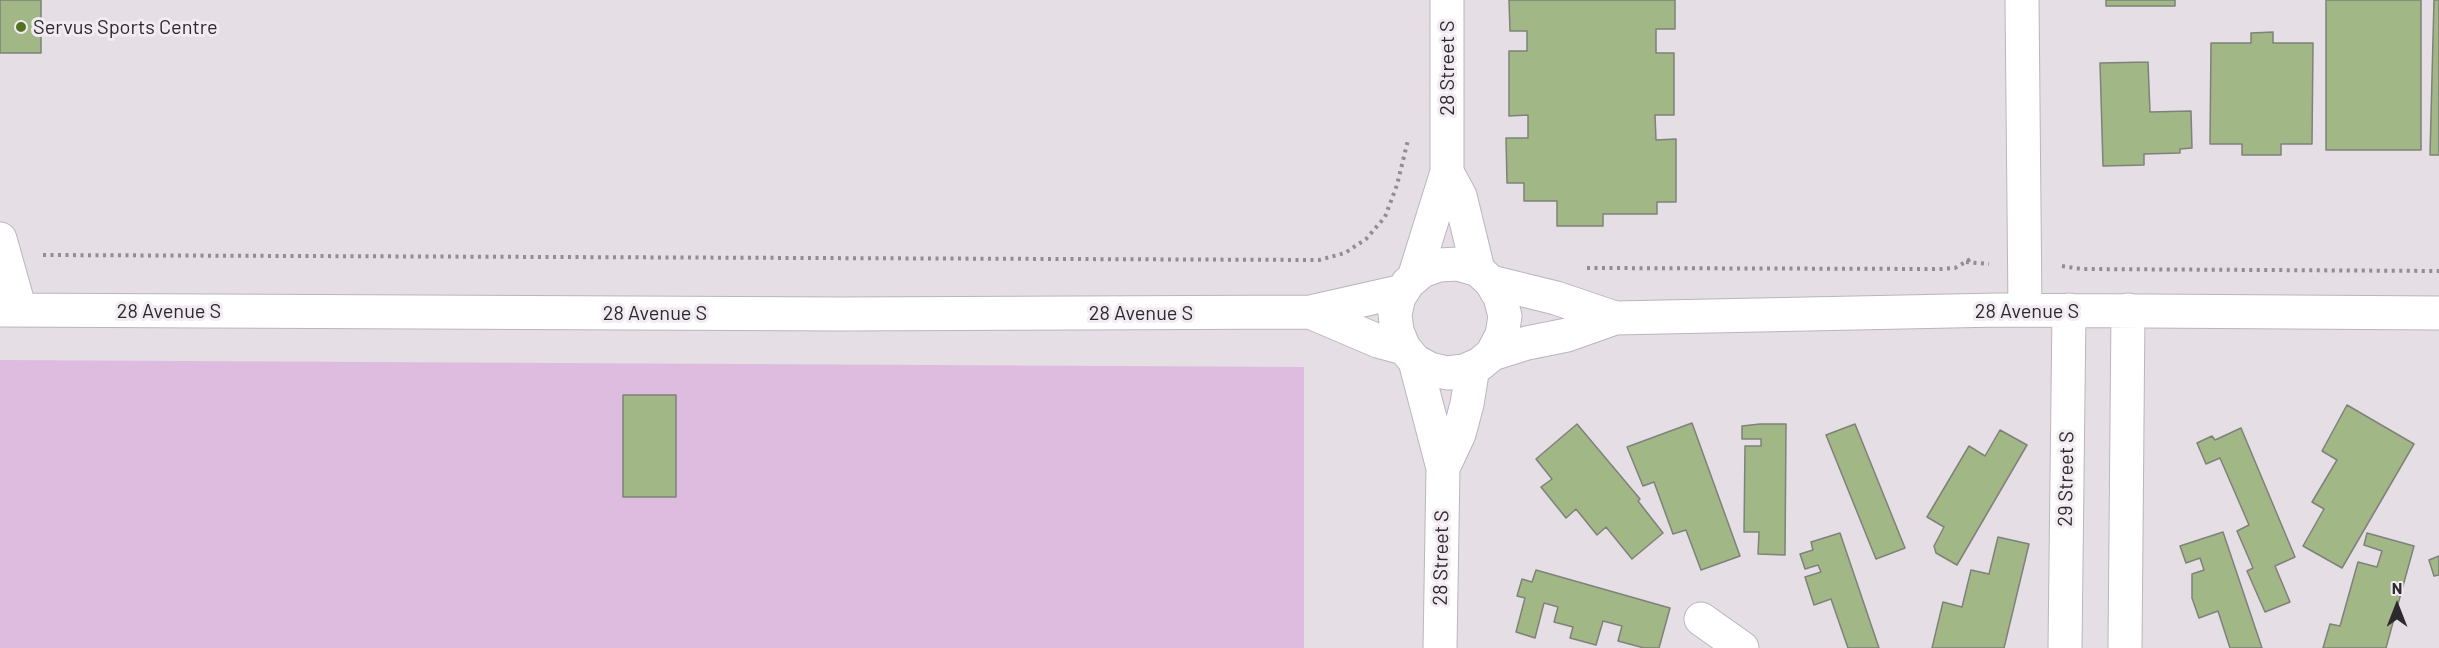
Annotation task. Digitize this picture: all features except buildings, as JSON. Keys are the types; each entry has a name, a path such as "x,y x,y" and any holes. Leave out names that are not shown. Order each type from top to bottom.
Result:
{"street":[{"name":"28 Street S","path":"1447,0 1447,172"},
{"path":"2022,0 2025,310"},
{"path":"1443,468 1462,424 1482,361 1502,335 1505,316 1500,297 1484,276 1460,196 1447,172"},
{"path":"1443,468 1410,354 1397,331 1395,314 1409,284 1447,172"},
{"path":"2,247 10,310"},
{"path":"1310,312 1409,284 1422,271 1439,265 1458,264 1484,276 1615,318"},
{"name":"28 Avenue S","path":"10,310 842,314 1310,312"},
{"name":"28 Avenue S","path":"1615,318 2025,310 2439,313"},
{"name":"29 Street S","path":"2065,648 2069,310"},
{"path":"2125,648 2128,310"},
{"path":"1310,312 1410,354 1430,369 1447,373 1527,343 1567,335 1615,318"},
{"name":"28 Street S","path":"1440,648 1443,468"},
{"path":"1701,619 1742,648"}],"path":[{"path":"2,247 1319,260 1345,253 1366,239 1385,217 1397,185 1408,138"},
{"path":"1578,268 1941,269 1955,268 1974,257"},
{"path":"2062,266 2081,269 2439,271"}],"shaded area":[{"path":"0,360 1304,367 1304,648 0,648"}],"place":[{"name":"Servus Sports Centre","path":"21,27"}]}
